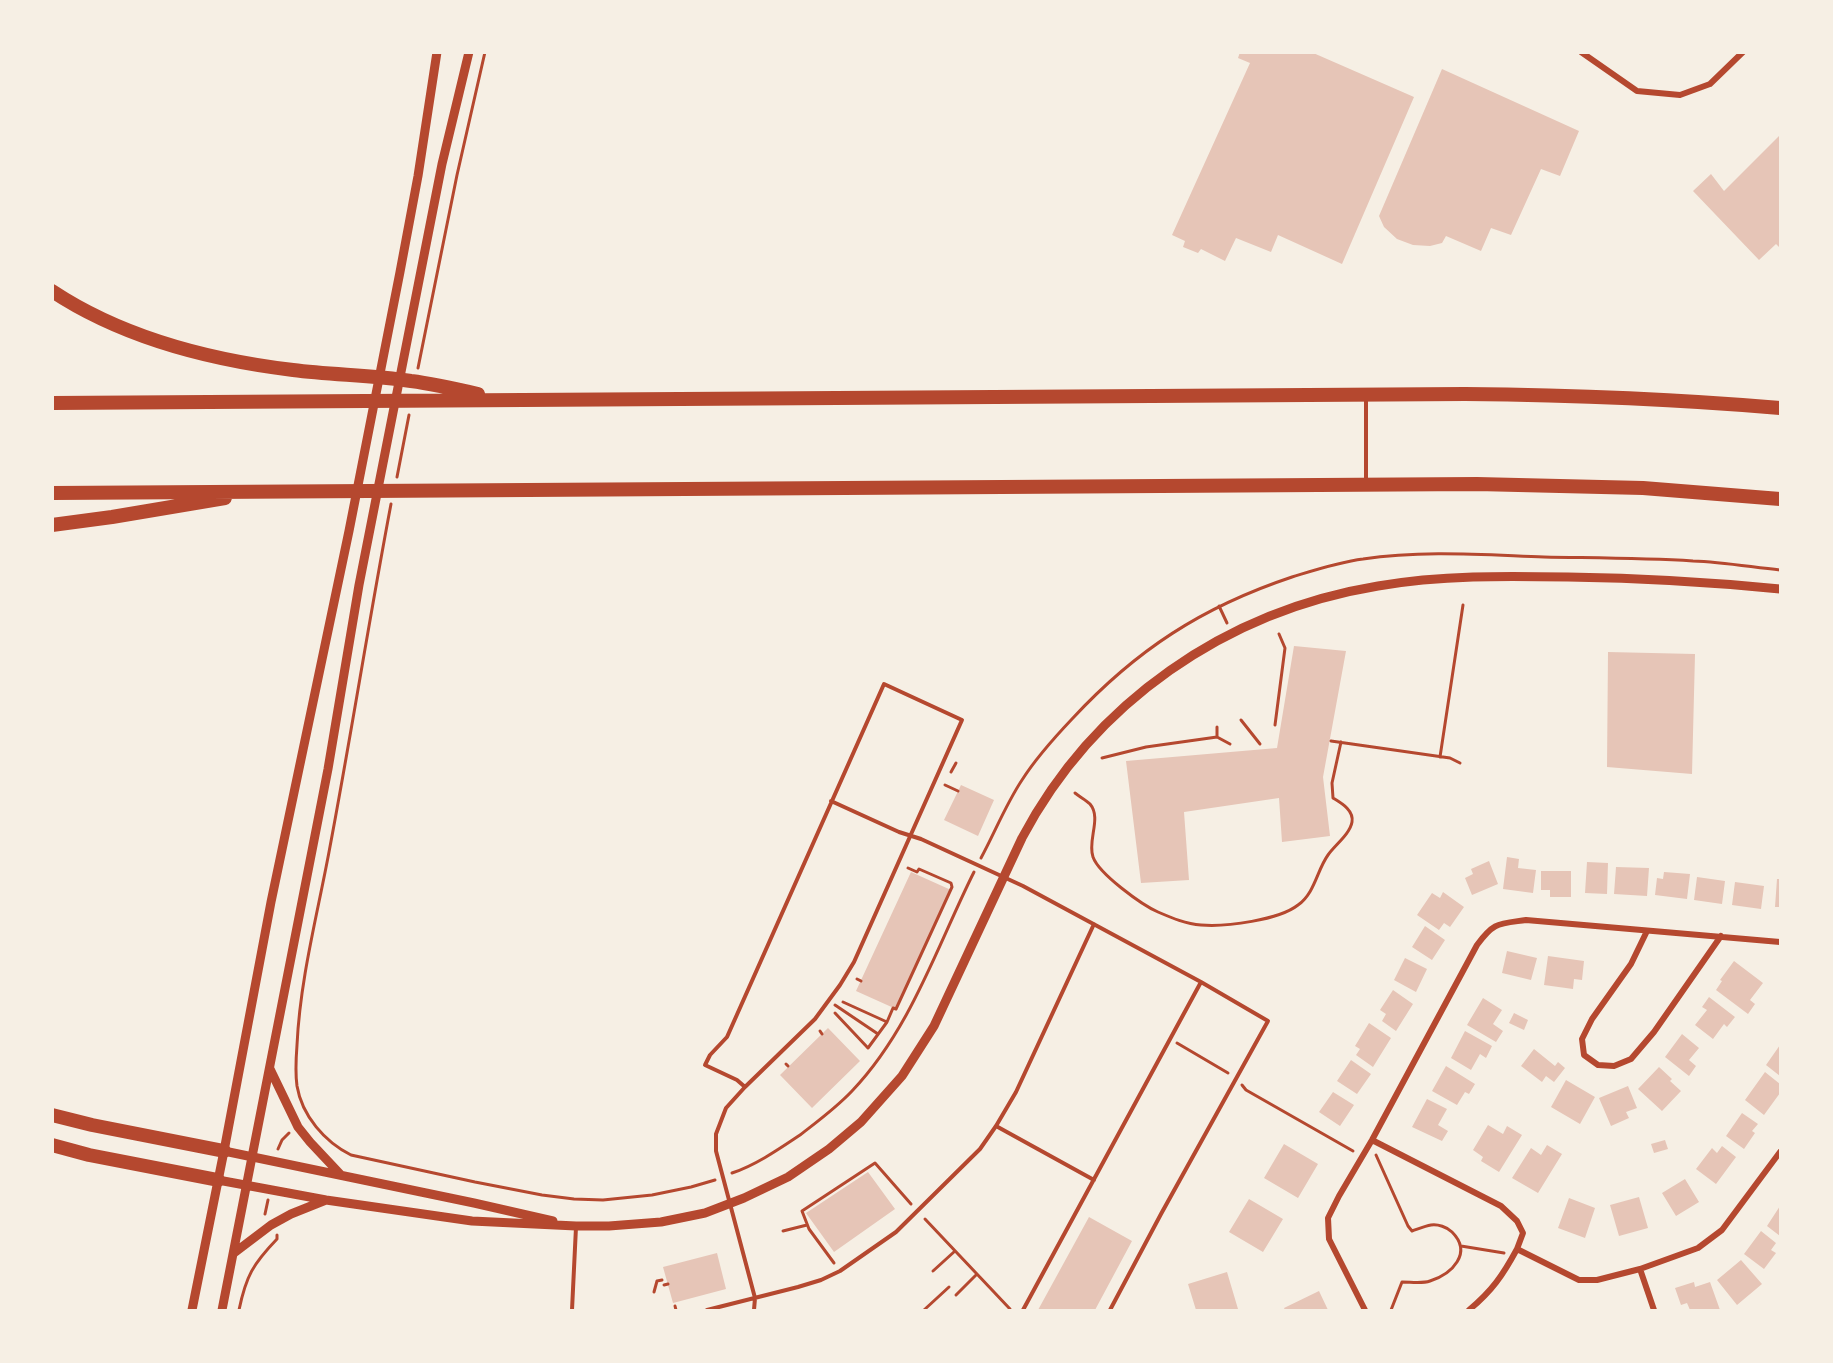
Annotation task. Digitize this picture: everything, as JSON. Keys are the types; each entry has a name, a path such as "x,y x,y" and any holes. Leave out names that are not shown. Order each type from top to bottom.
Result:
{"highway":[{"path":"52,291 77,307 131,332 169,345 218,357 293,370 411,381 510,399"},
{"path":"52,403 1556,395 1680,400 1780,408"},
{"path":"52,493 1465,484 1585,486 1780,499"},
{"path":"52,525 112,518 267,491"},
{"path":"52,1114 103,1127 224,1151"},
{"path":"52,1145 89,1155 218,1180"}],"street":[{"path":"192,1311 271,902 349,531 400,272 437,52"},
{"path":"222,1311 328,769 359,585 442,164 469,52"},
{"path":"1581,52 1637,92 1680,95 1710,84 1743,52"},
{"path":"218,1180 326,1200 472,1221 576,1226 662,1222 705,1213 729,1204 788,1177 818,1157 861,1122 886,1095 908,1067 934,1026 1003,876 1044,800 1075,758 1102,728 1161,676 1194,654 1230,633 1271,615 1324,597 1376,586 1431,579 1627,578 1712,582 1780,589"},
{"path":"1365,1311 1329,1239 1329,1218 1477,945 1488,931 1499,923 1526,920 1780,942"},
{"path":"1647,931 1631,964 1592,1020 1582,1039 1584,1055 1598,1065 1614,1066 1631,1059 1654,1032 1720,936"},
{"path":"270,1069 298,1127 341,1175"},
{"path":"1371,1141 1501,1206 1517,1221 1523,1233 1516,1252 1488,1294 1468,1311"},
{"path":"224,1151 576,1226"},
{"path":"1516,1252 1579,1280 1597,1280 1640,1269 1698,1248 1722,1230 1780,1152"},
{"path":"234,1253 271,1224 326,1200"},
{"path":"1640,1269 1654,1311"}],"lane":[{"path":"1366,395 1366,484"},
{"path":"745,1087 737,1080 705,1065 713,1051 727,1037 884,684 962,720 854,962 815,1019 745,1087 726,1108 719,1125 715,1143 717,1160 755,1298 754,1311"},
{"path":"831,801 1003,876 1201,982 1268,1021 1110,1311"},
{"path":"707,1311 831,1276 896,1232 980,1149 1016,1092 1094,924"},
{"path":"1023,1311 1201,982"},
{"path":"996,1126 1094,1180"},
{"path":"572,1311 576,1226"}],"path":[{"path":"437,273 485,52"},
{"path":"386,531 346,764 299,1006 296,1067 302,1102 311,1119 330,1143 351,1155 542,1195 574,1200 616,1199 652,1195 708,1182"},
{"path":"985,851 1022,780 1050,743 1107,682 1177,629 1219,606 1310,571 1363,559 1400,555 1460,554 1683,560 1780,570"},
{"path":"1440,757 1463,605"},
{"path":"1219,606 1230,633"},
{"path":"1275,724 1285,648 1279,634"},
{"path":"1241,720 1260,744"},
{"path":"1217,727 1217,737"},
{"path":"1102,758 1146,747 1217,737 1230,744"},
{"path":"1331,741 1450,758 1460,763"},
{"path":"1076,793 1094,810 1092,855 1097,867 1108,878 1155,911 1183,922 1222,925 1250,921 1287,911 1299,904 1307,896 1323,862 1352,823 1349,810 1334,798 1332,783 1341,742"},
{"path":"951,773 956,763"},
{"path":"945,785 958,791"},
{"path":"836,1013 868,1048 887,1022 893,1008 896,1010 952,887 951,883 919,868 917,872 908,868"},
{"path":"738,1171 779,1149 818,1121 861,1081 905,1017 930,970 971,879"},
{"path":"843,1002 887,1022"},
{"path":"839,1008 878,1034"},
{"path":"1170,1040 1237,1077 1246,1090 1353,1151"},
{"path":"278,1151 282,1140 289,1133"},
{"path":"1371,1141 1408,1226 1412,1230 1432,1224 1448,1228 1458,1238 1461,1246 1460,1256 1451,1271 1429,1282 1402,1282 1391,1311"},
{"path":"833,1263 807,1225 802,1211 875,1163 912,1206"},
{"path":"265,1216 267,1202"},
{"path":"925,1219 1010,1309"},
{"path":"783,1231 807,1225"},
{"path":"239,1311 250,1272 260,1256 277,1239 276,1234"},
{"path":"1461,1246 1516,1252"},
{"path":"933,1271 955,1251"},
{"path":"957,1295 977,1274"},
{"path":"654,1292 657,1281 662,1280"},
{"path":"924,1311 950,1287"}],"building":[{"path":"1240,52 1311,52 1414,97 1342,264 1278,235 1271,252 1236,238 1225,261 1201,249 1198,253 1183,247 1185,241 1172,235 1250,63 1238,58"},
{"path":"1442,69 1579,131 1560,176 1541,169 1511,235 1491,228 1481,251 1446,236 1442,243 1430,246 1413,245 1397,239 1384,227 1379,216"},
{"path":"1780,135 1780,248 1776,244 1759,260 1693,191 1711,174 1724,191"},
{"path":"1294,646 1346,651 1323,777 1330,836 1282,842 1279,798 1184,812 1189,880 1141,883 1126,761 1277,748"},
{"path":"1608,652 1695,654 1692,774 1607,767"},
{"path":"961,785 994,800 978,836 944,820"},
{"path":"1507,857 1519,859 1518,868 1536,870 1533,893 1503,889"},
{"path":"1489,861 1498,884 1472,895 1465,878 1473,874 1471,869"},
{"path":"1587,862 1608,863 1607,894 1585,893"},
{"path":"1616,867 1649,868 1647,896 1614,894"},
{"path":"1541,871 1571,871 1571,897 1550,897 1550,890 1541,890"},
{"path":"911,872 951,890 896,1009 856,991"},
{"path":"1664,872 1690,874 1687,899 1655,895 1657,878 1663,879"},
{"path":"1697,877 1725,881 1722,904 1694,900"},
{"path":"1777,879 1780,879 1780,907 1775,907"},
{"path":"1735,882 1764,886 1761,909 1732,905"},
{"path":"1443,892 1464,907 1450,927 1444,923 1439,930 1417,915 1432,893 1440,898"},
{"path":"1425,926 1445,940 1432,960 1412,947"},
{"path":"1507,951 1537,958 1531,980 1502,973"},
{"path":"1548,956 1584,961 1582,980 1574,979 1573,989 1544,985"},
{"path":"1405,958 1427,969 1416,992 1394,980"},
{"path":"1734,961 1763,983 1750,1000 1755,1004 1748,1014 1716,990 1722,981 1720,980"},
{"path":"1393,990 1413,1004 1396,1031 1382,1021 1386,1014 1380,1010"},
{"path":"1709,997 1735,1017 1727,1027 1724,1024 1713,1039 1695,1025 1707,1010 1702,1007"},
{"path":"1483,998 1502,1010 1493,1024 1503,1031 1496,1042 1467,1025"},
{"path":"1514,1013 1528,1020 1524,1030 1509,1023"},
{"path":"1369,1023 1391,1038 1373,1067 1356,1055 1360,1049 1355,1046"},
{"path":"828,1028 860,1061 812,1108 780,1075"},
{"path":"1465,1031 1492,1046 1486,1058 1480,1054 1471,1070 1451,1058"},
{"path":"1682,1034 1699,1048 1689,1060 1696,1066 1689,1076 1665,1057"},
{"path":"1780,1045 1780,1076 1766,1065"},
{"path":"1534,1049 1555,1066 1558,1062 1565,1068 1554,1082 1546,1076 1542,1082 1521,1066"},
{"path":"1351,1060 1371,1074 1357,1094 1337,1081"},
{"path":"1446,1066 1475,1084 1469,1094 1465,1092 1457,1105 1432,1091"},
{"path":"1659,1067 1681,1091 1662,1111 1638,1089"},
{"path":"1765,1072 1780,1084 1780,1093 1764,1115 1745,1100"},
{"path":"1566,1080 1595,1097 1580,1124 1551,1107"},
{"path":"1628,1086 1637,1108 1626,1112 1629,1118 1611,1126 1599,1098"},
{"path":"1333,1092 1354,1105 1340,1126 1319,1112"},
{"path":"1427,1099 1447,1109 1438,1125 1448,1131 1442,1141 1412,1127"},
{"path":"1742,1113 1758,1124 1752,1131 1755,1133 1744,1149 1726,1136"},
{"path":"1488,1125 1503,1134 1507,1126 1522,1135 1499,1172 1481,1161 1483,1157 1473,1150"},
{"path":"1665,1140 1668,1149 1654,1153 1651,1144"},
{"path":"1284,1144 1318,1164 1298,1198 1264,1178"},
{"path":"1547,1145 1562,1154 1538,1193 1512,1178 1531,1148 1541,1155"},
{"path":"1722,1146 1736,1157 1716,1184 1696,1169 1712,1148 1717,1153"},
{"path":"868,1172 895,1209 834,1252 806,1213"},
{"path":"1685,1179 1699,1202 1676,1216 1662,1193"},
{"path":"1639,1197 1648,1228 1619,1236 1610,1205"},
{"path":"1569,1198 1595,1208 1585,1238 1558,1228"},
{"path":"1249,1199 1283,1219 1263,1252 1229,1232"},
{"path":"1780,1206 1780,1236 1767,1226"},
{"path":"1089,1217 1132,1241 1095,1310 1038,1310"},
{"path":"1761,1231 1776,1243 1771,1250 1776,1253 1764,1269 1744,1254"},
{"path":"717,1253 726,1289 673,1303 663,1267"},
{"path":"1741,1260 1762,1284 1737,1305 1717,1280"},
{"path":"1227,1272 1238,1309 1196,1310 1188,1284"},
{"path":"1694,1282 1695,1287 1710,1282 1720,1310 1690,1310 1687,1303 1681,1305 1675,1288"},
{"path":"1319,1291 1328,1310 1285,1310 1284,1308"}]}
